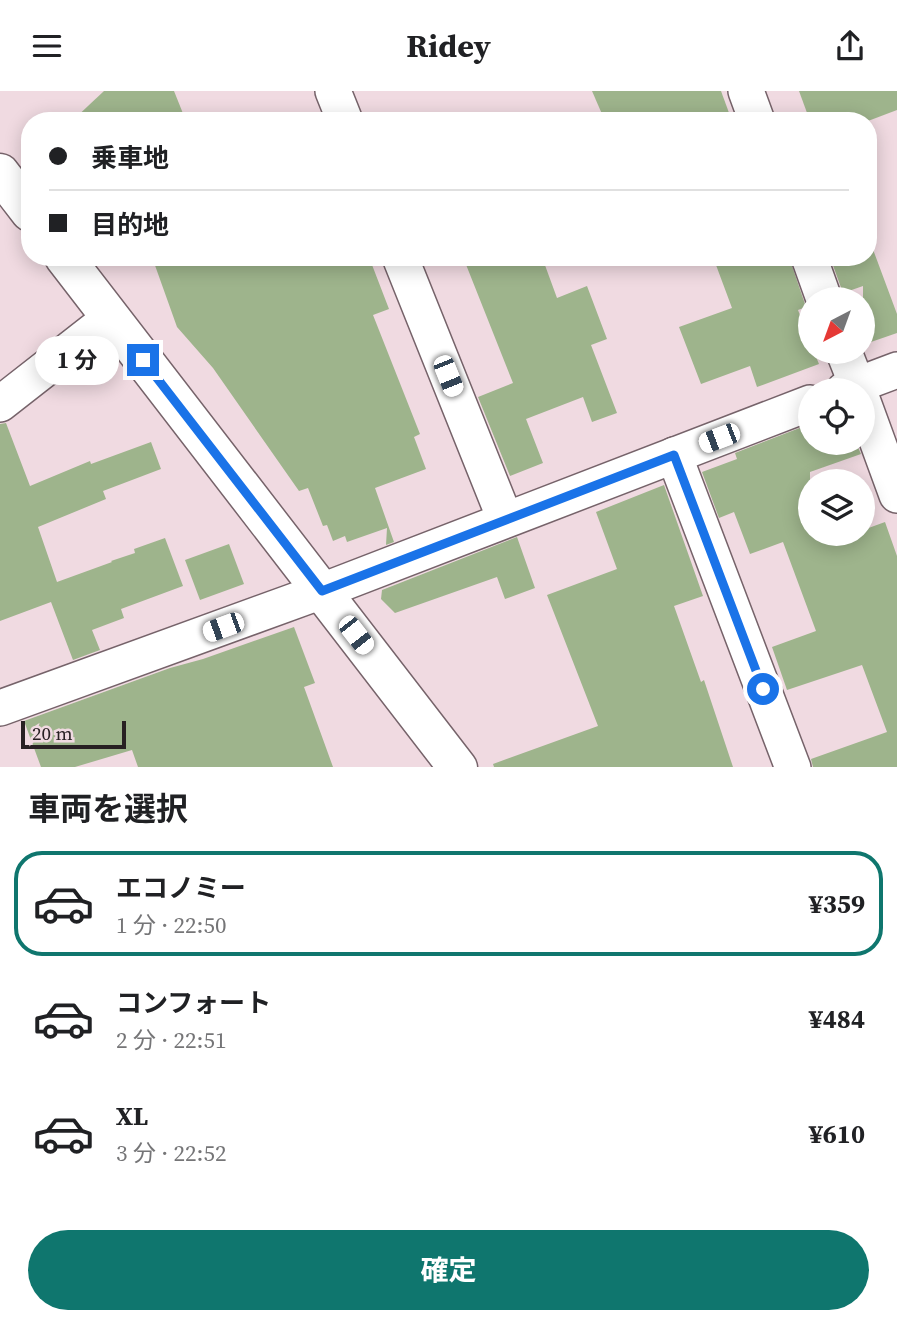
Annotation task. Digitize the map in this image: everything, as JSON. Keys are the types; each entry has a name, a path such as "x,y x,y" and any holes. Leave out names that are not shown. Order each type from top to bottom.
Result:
{"street":[{"path":"333,91 341,112"},
{"path":"746,91 754,112"},
{"path":"0,173 21,200"},
{"path":"71,266 457,767"},
{"path":"404,266 505,519"},
{"path":"812,266 820,287"},
{"path":"0,404 110,318"},
{"path":"875,382 897,370"},
{"path":"0,708 322,591 798,408"},
{"path":"875,441 897,495"},
{"path":"674,455 793,767"}],"building":[{"path":"104,91 174,91 182,112 82,112"},
{"path":"592,91 721,91 729,112 601,112"},
{"path":"799,91 897,91 897,110 877,118 877,112 807,112"},
{"path":"877,260 897,314 897,333 875,341 875,287 841,287 833,266 877,266"},
{"path":"155,266 372,266 389,309 373,315 420,434 414,437 426,469 375,488 394,542 386,545 387,528 347,542 345,536 333,541 327,525 323,526 308,488 299,491 213,368 177,327"},
{"path":"467,266 545,266 557,298 587,286 607,339 591,345 617,413 592,422 583,397 526,419 543,463 510,476 478,397 513,383"},
{"path":"716,266 792,266 799,287 798,364 819,364 757,387 750,366 701,384 679,327 732,308"},
{"path":"6,423 30,486 90,461 91,464 151,442 161,469 103,491 106,499 38,527 57,582 135,553 134,549 165,538 183,586 121,609 124,618 92,630 100,650 73,660 51,602 0,621 0,424"},
{"path":"798,429 798,455 858,455 818,469 798,469 798,546 875,546 875,526 885,522 897,556 897,767 813,767 811,759 887,732 862,665 787,690 772,647 816,631 783,542 750,554 734,512 719,518 702,472 737,459 735,453"},
{"path":"664,485 703,596 674,606 701,682 704,680 733,767 494,767 493,764 598,726 547,595 617,569 596,512"},
{"path":"517,537 535,588 505,599 497,577 395,613 381,599 382,590"},
{"path":"229,544 244,584 200,600 185,560"},
{"path":"294,627 315,683 304,687 333,767 138,767 132,750 75,767 41,767 24,721"}],"route":[{"path":"143,360 322,591 674,455 763,689"}]}
